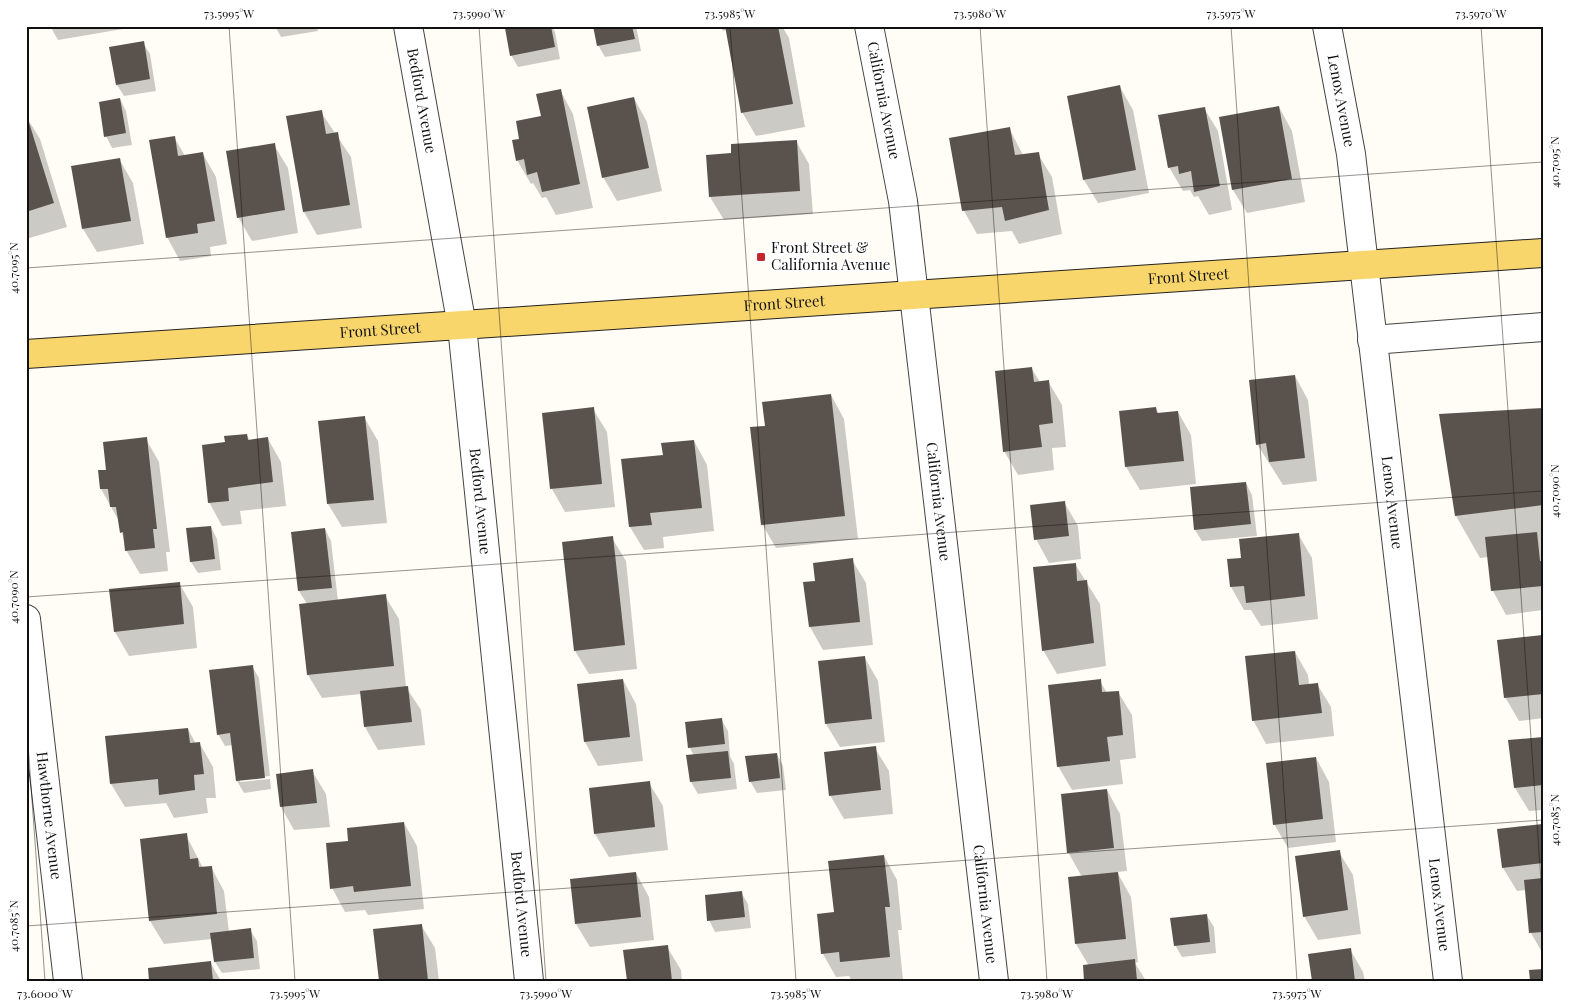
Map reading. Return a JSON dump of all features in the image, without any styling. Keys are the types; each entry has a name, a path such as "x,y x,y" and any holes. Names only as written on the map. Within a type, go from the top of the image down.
{"main road":[{"name":"Front Street","path":"26,354 1543,253"}],"street":[{"name":"Bedford Avenue","path":"408,26 462,326 529,981"},
{"name":"California Avenue","path":"869,26 903,201 912,294 994,981"},
{"name":"Lenox Avenue","path":"1327,26 1351,154 1448,981"},
{"path":"1372,340 1543,327"},
{"name":"Hawthorne Avenue","path":"26,619 68,981"}],"building":[{"path":"513,26 551,26 555,47 510,56 505,28"},
{"path":"593,26 632,26 635,39 597,46"},
{"path":"725,26 778,26 793,104 741,113"},
{"path":"144,41 150,79 116,85 109,47"},
{"path":"1120,85 1136,170 1083,180 1067,96"},
{"path":"561,89 580,184 542,192 537,172 527,175 524,159 516,161 512,140 519,139 516,121 541,116 536,94"},
{"path":"634,97 649,168 602,178 587,107"},
{"path":"120,98 126,133 104,137 99,102"},
{"path":"1279,106 1292,179 1232,190 1219,117"},
{"path":"1205,107 1220,186 1194,192 1191,171 1179,174 1178,166 1168,168 1158,115"},
{"path":"322,110 326,134 338,132 350,205 303,212 286,116"},
{"path":"26,113 54,203 26,212"},
{"path":"1010,127 1015,155 1039,152 1049,210 1005,221 1002,207 962,211 949,138"},
{"path":"175,136 178,156 203,152 215,221 197,224 198,233 166,238 149,140"},
{"path":"797,140 800,191 709,197 706,155 731,153 731,144"},
{"path":"275,143 285,210 237,218 226,151"},
{"path":"120,158 131,221 82,229 71,166"},
{"path":"1032,367 1034,382 1049,380 1053,423 1039,425 1042,447 1003,452 995,371"},
{"path":"1295,375 1305,458 1269,462 1266,443 1256,445 1249,380"},
{"path":"831,394 845,516 761,525 750,427 765,426 762,402"},
{"path":"594,407 602,484 550,489 542,413"},
{"path":"1156,407 1157,413 1178,411 1184,461 1125,467 1119,411"},
{"path":"1543,408 1543,505 1455,516 1439,414"},
{"path":"365,416 374,500 327,504 318,421"},
{"path":"247,434 248,440 268,437 273,482 228,488 229,501 208,503 202,445 225,442 224,436"},
{"path":"147,437 157,529 153,529 155,548 125,551 123,532 120,533 116,507 110,507 108,489 100,489 98,470 106,470 103,442"},
{"path":"694,440 702,508 650,513 652,525 629,527 621,459 663,455 661,443"},
{"path":"1246,482 1251,524 1194,530 1190,487"},
{"path":"1065,501 1069,536 1034,540 1030,505"},
{"path":"211,526 215,559 190,562 186,528"},
{"path":"325,528 332,588 298,591 291,532"},
{"path":"1537,532 1540,561 1543,561 1543,586 1491,591 1485,537"},
{"path":"1299,533 1305,596 1246,603 1244,586 1230,587 1227,559 1241,558 1239,539"},
{"path":"613,536 625,645 574,651 562,542"},
{"path":"853,558 860,622 809,627 803,582 815,581 813,563"},
{"path":"1076,563 1077,581 1087,580 1094,643 1042,651 1033,567"},
{"path":"180,582 184,624 114,632 109,589"},
{"path":"386,594 394,666 307,675 299,604"},
{"path":"1543,635 1543,694 1504,698 1497,640"},
{"path":"1295,651 1299,685 1318,683 1322,713 1252,721 1245,656"},
{"path":"865,656 872,719 825,724 818,661"},
{"path":"253,665 265,778 236,781 230,733 217,735 209,670"},
{"path":"623,679 630,737 584,742 577,684"},
{"path":"1101,679 1102,692 1119,691 1123,735 1107,737 1110,761 1057,767 1048,685"},
{"path":"408,686 412,722 364,727 360,691"},
{"path":"722,718 725,744 688,748 685,722"},
{"path":"188,728 190,743 200,742 204,774 194,775 195,790 159,795 158,779 110,784 105,736"},
{"path":"1543,737 1543,785 1514,788 1508,740"},
{"path":"876,746 881,790 829,796 824,752"},
{"path":"728,751 731,778 690,782 686,755"},
{"path":"777,753 780,778 749,782 745,756"},
{"path":"1316,757 1323,819 1273,825 1266,763"},
{"path":"313,769 317,803 280,807 276,774"},
{"path":"650,781 655,827 594,834 589,788"},
{"path":"1107,789 1114,848 1067,853 1061,794"},
{"path":"404,822 411,886 354,892 353,886 330,889 326,843 348,841 347,828"},
{"path":"1543,824 1543,863 1502,868 1497,829"},
{"path":"187,833 190,859 198,858 199,867 212,866 217,914 149,921 140,839"},
{"path":"1340,850 1348,910 1303,917 1295,856"},
{"path":"884,855 890,907 885,907 890,957 840,962 839,952 821,954 817,914 834,912 828,861"},
{"path":"636,872 641,917 575,924 570,879"},
{"path":"1118,872 1126,939 1075,944 1068,877"},
{"path":"1543,878 1543,932 1529,933 1524,880"},
{"path":"742,891 745,917 707,921 705,895"},
{"path":"1207,914 1210,942 1174,946 1170,918"},
{"path":"422,924 428,981 379,981 373,929"},
{"path":"251,928 254,958 214,962 210,933"},
{"path":"668,945 672,981 627,981 623,950"},
{"path":"1351,948 1355,981 1312,981 1308,954"},
{"path":"1135,959 1137,981 1084,981 1083,965"},
{"path":"211,961 213,981 149,981 148,968"},
{"path":"1543,969 1543,981 1530,981 1529,970"}],"place":[{"name":"Front Street & California Avenue","path":"761,257"}]}
